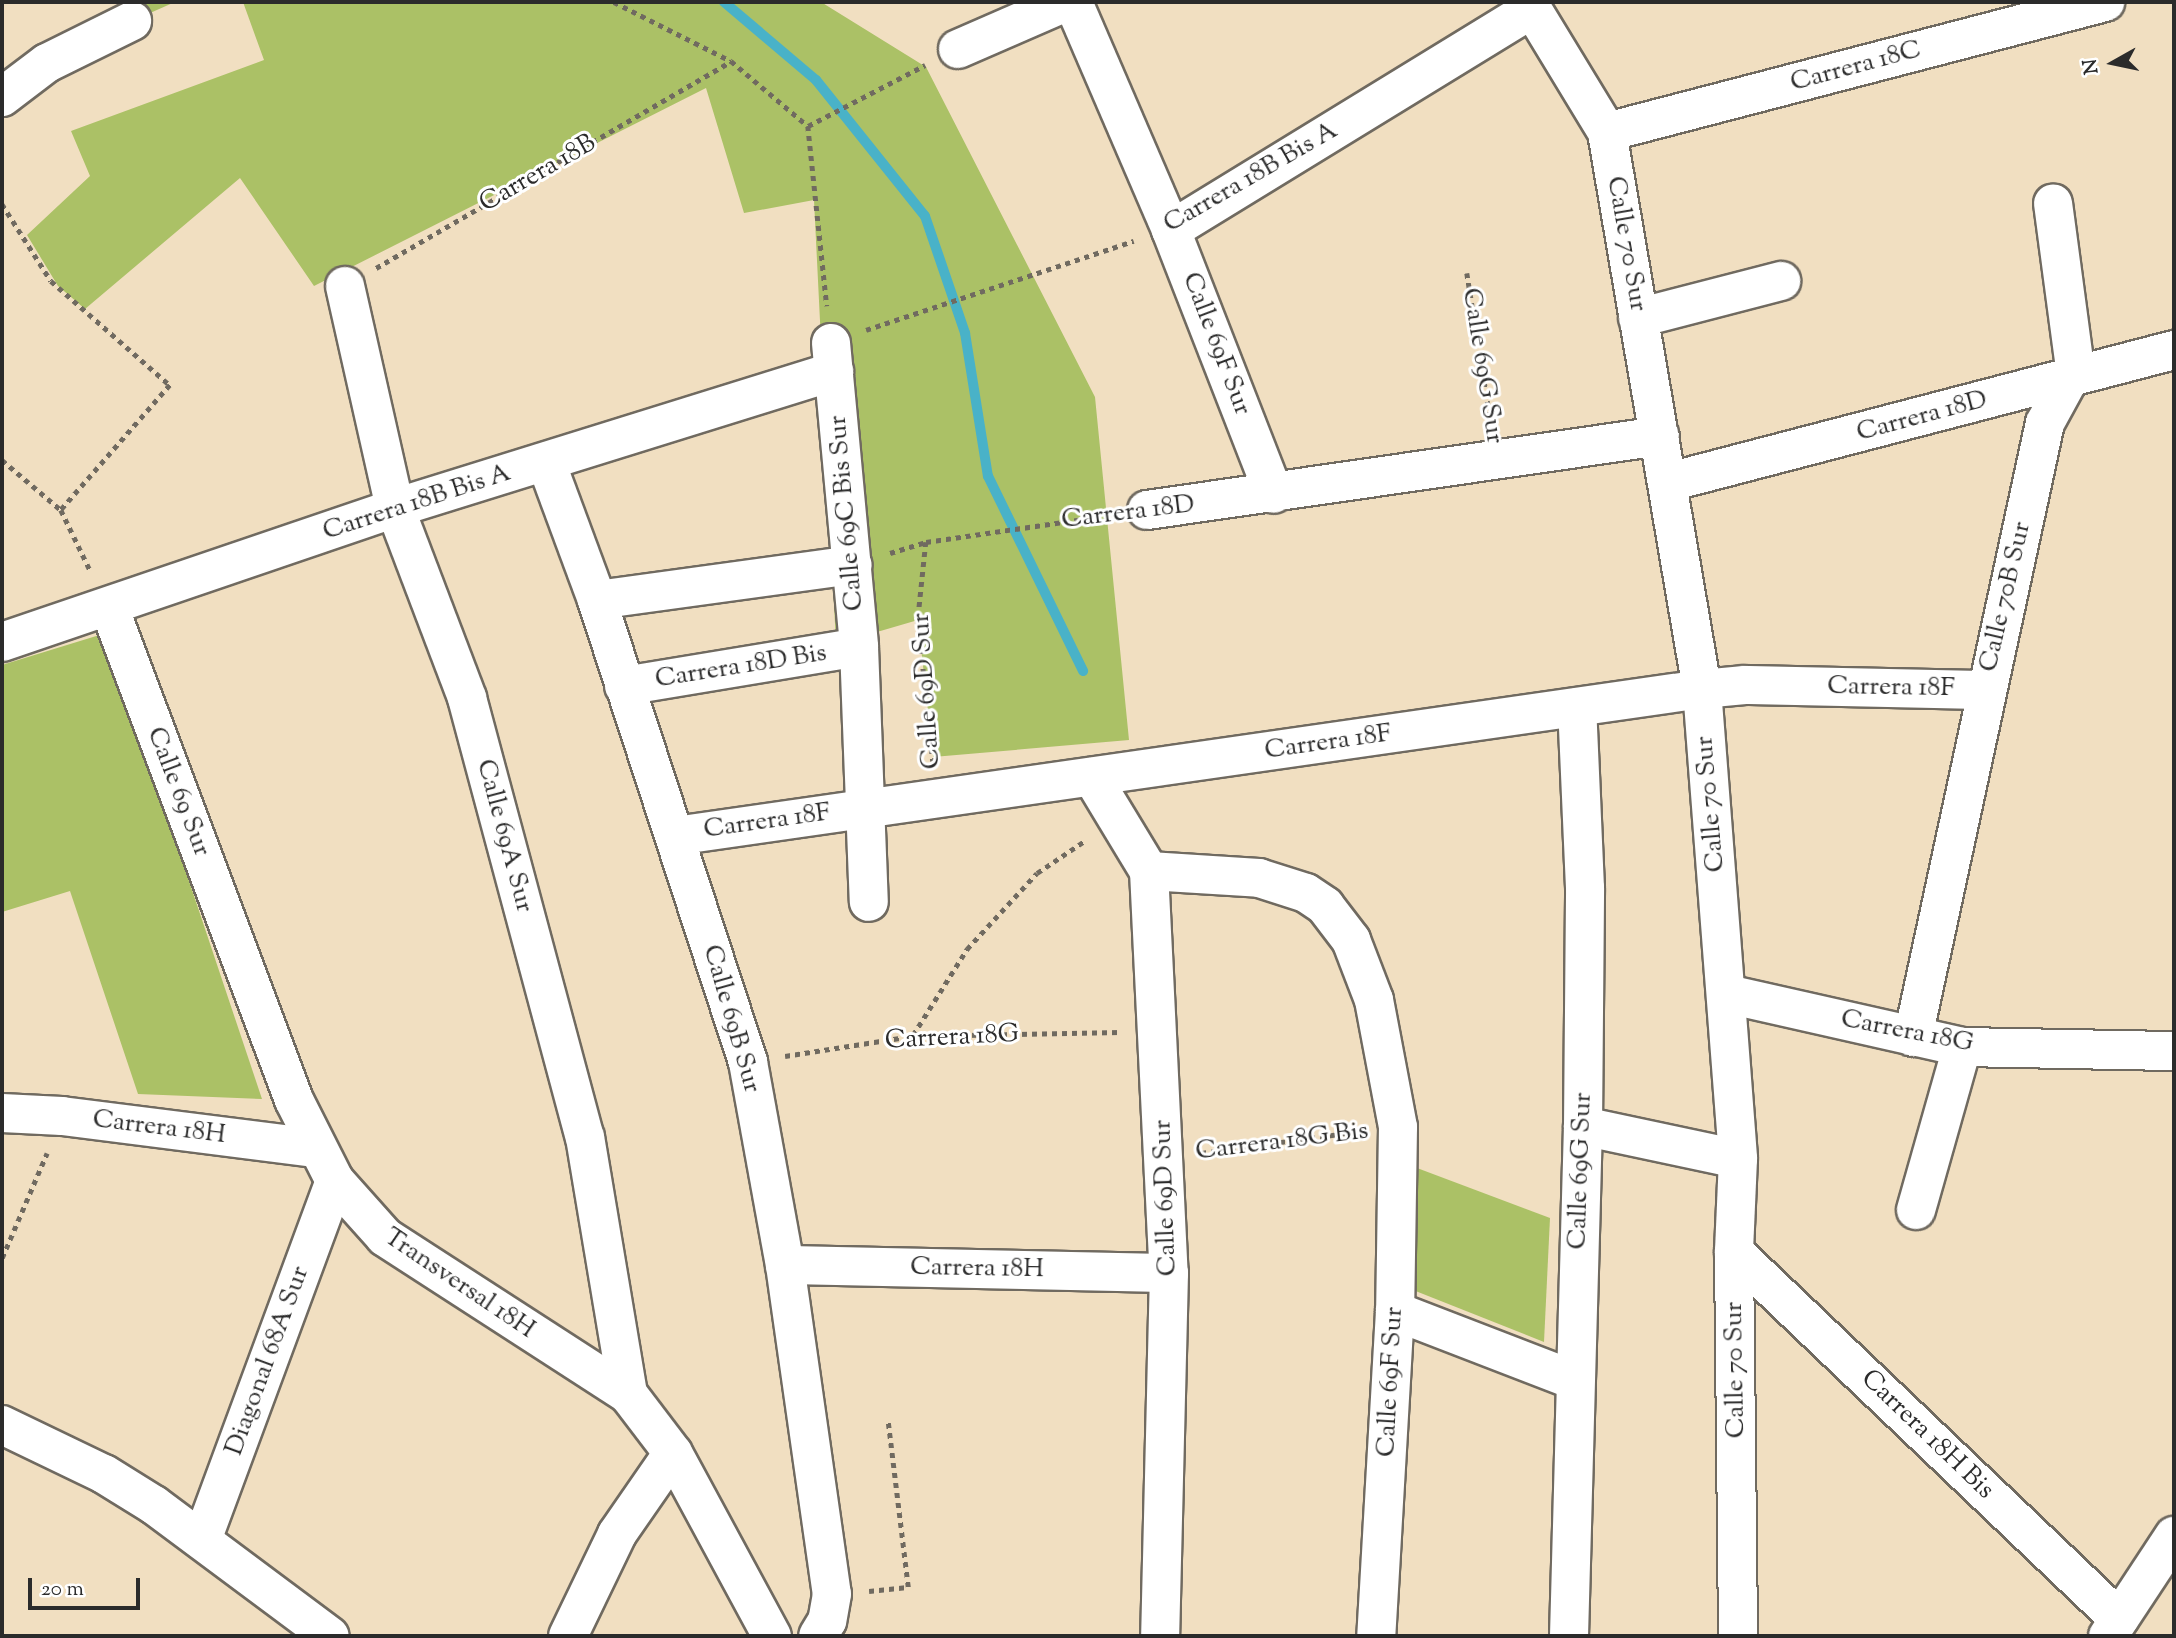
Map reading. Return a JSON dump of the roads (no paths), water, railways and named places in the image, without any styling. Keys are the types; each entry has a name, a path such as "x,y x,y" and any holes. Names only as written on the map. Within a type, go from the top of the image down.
{"street":[{"path":"958,49 1066,2"},
{"name":"Calle 69F Sur","path":"1073,2 1171,230 1274,494"},
{"name":"Carrera 18C","path":"1607,132 1994,16 2105,2"},
{"name":"Carrera 18B Bis A","path":"1171,230 1530,6"},
{"name":"Calle 70 Sur","path":"1530,6 1607,132 1670,482 1702,689 1738,1159 1734,1252 1738,1636"},
{"path":"2,97 47,63 132,21"},
{"name":"Calle 70B Sur","path":"1913,1037 1985,691 2045,423 2070,379 2075,359 2053,203"},
{"path":"1639,318 1781,281"},
{"name":"Calle 69A Sur","path":"345,286 395,508 467,698 585,1137 628,1394"},
{"name":"Carrera 18D","path":"1670,482 2174,350"},
{"name":"Carrera 18B Bis A","path":"2,642 395,508 546,461 832,357"},
{"name":"Calle 69C Bis Sur","path":"832,357 859,647 869,902"},
{"name":"Carrera 18D","path":"1147,510 1274,494 1660,436"},
{"name":"Calle 69B Sur","path":"546,461 597,600 748,1062 785,1265 832,1594 827,1621 818,1636"},
{"path":"597,600 853,565"},
{"name":"Calle 69 Sur","path":"108,607 316,1148"},
{"name":"Carrera 18D Bis","path":"624,686 859,647"},
{"name":"Carrera 18F","path":"675,836 1702,689 1745,685 1985,691"},
{"name":"Calle 69G Sur","path":"1569,1636 1583,1126 1585,888 1577,707"},
{"path":"1092,776 1115,820 1149,871"},
{"name":"Calle 69F Sur","path":"1149,871 1259,878 1306,893 1325,906 1359,956 1374,1000 1398,1127 1395,1311 1376,1636"},
{"name":"Calle 69D Sur","path":"1149,871 1166,1157 1169,1273 1160,1636"},
{"name":"Carrera 18G","path":"1727,994 1962,1047 2174,1051"},
{"path":"1916,1210 1962,1047"},
{"name":"Carrera 18H","path":"2,1113 62,1116 316,1148"},
{"path":"1583,1126 1738,1159"},
{"name":"Transversal 18H","path":"316,1148 335,1181 385,1237 628,1394"},
{"name":"Diagonal 68A Sur","path":"202,1540 335,1181"},
{"name":"Carrera 18H Bis","path":"1734,1252 2114,1628"},
{"name":"Carrera 18H","path":"785,1265 1169,1273"},
{"path":"1395,1311 1574,1380"},
{"path":"628,1394 673,1453 772,1636"},
{"path":"2,1425 104,1474 202,1540 330,1636"},
{"path":"568,1636 617,1534 673,1453"},
{"path":"2114,1628 2174,1536"}],"waterway":[{"path":"724,2 816,80 925,216 965,333 988,476 1083,671"}]}
